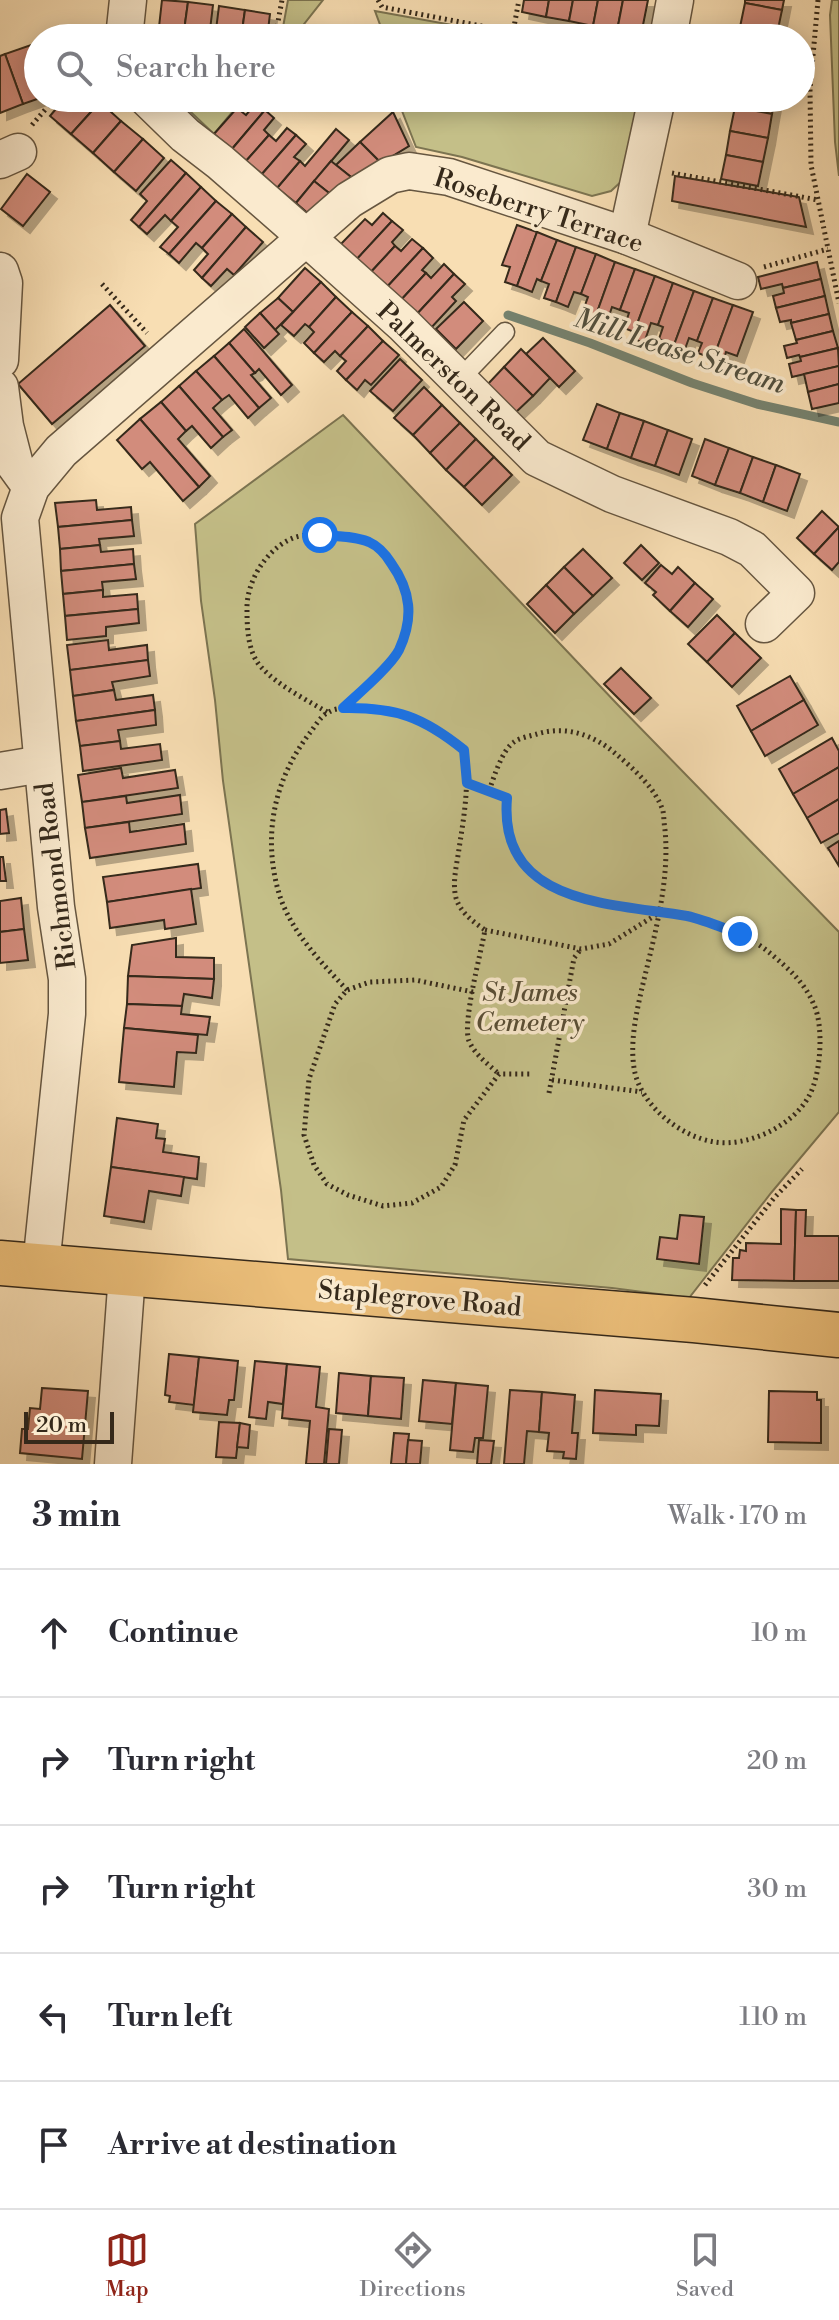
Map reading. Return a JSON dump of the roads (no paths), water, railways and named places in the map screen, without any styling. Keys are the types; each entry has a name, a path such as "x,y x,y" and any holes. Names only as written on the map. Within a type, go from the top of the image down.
{"main road":[{"name":"Staplegrove Road","path":"21,1265 694,1320 839,1335"}],"street":[{"path":"125,24 128,0"},
{"path":"671,24 675,0"},
{"name":"Palmerston Road","path":"161,112 403,324 537,458 612,494 729,537 752,549 796,593 764,624"},
{"path":"627,236 654,112"},
{"name":"Roseberry Terrace","path":"307,238 349,200 390,175 409,171 449,177 627,236 738,281"},
{"name":"Richmond Road","path":"21,1265 67,1014 67,991 56,907 20,518 31,487 61,451 307,238"},
{"path":"0,271 4,283 0,360"},
{"path":"0,387 5,426 15,465 31,487"},
{"path":"0,771 42,764"},
{"path":"113,1464 127,1274"}],"lane":[{"path":"459,380 505,332"}],"waterway":[{"name":"Mill Lease Stream","path":"508,315 692,383 757,404 839,422"}],"park label":[{"name":"St James Cemetery","path":"530,1007"}]}
